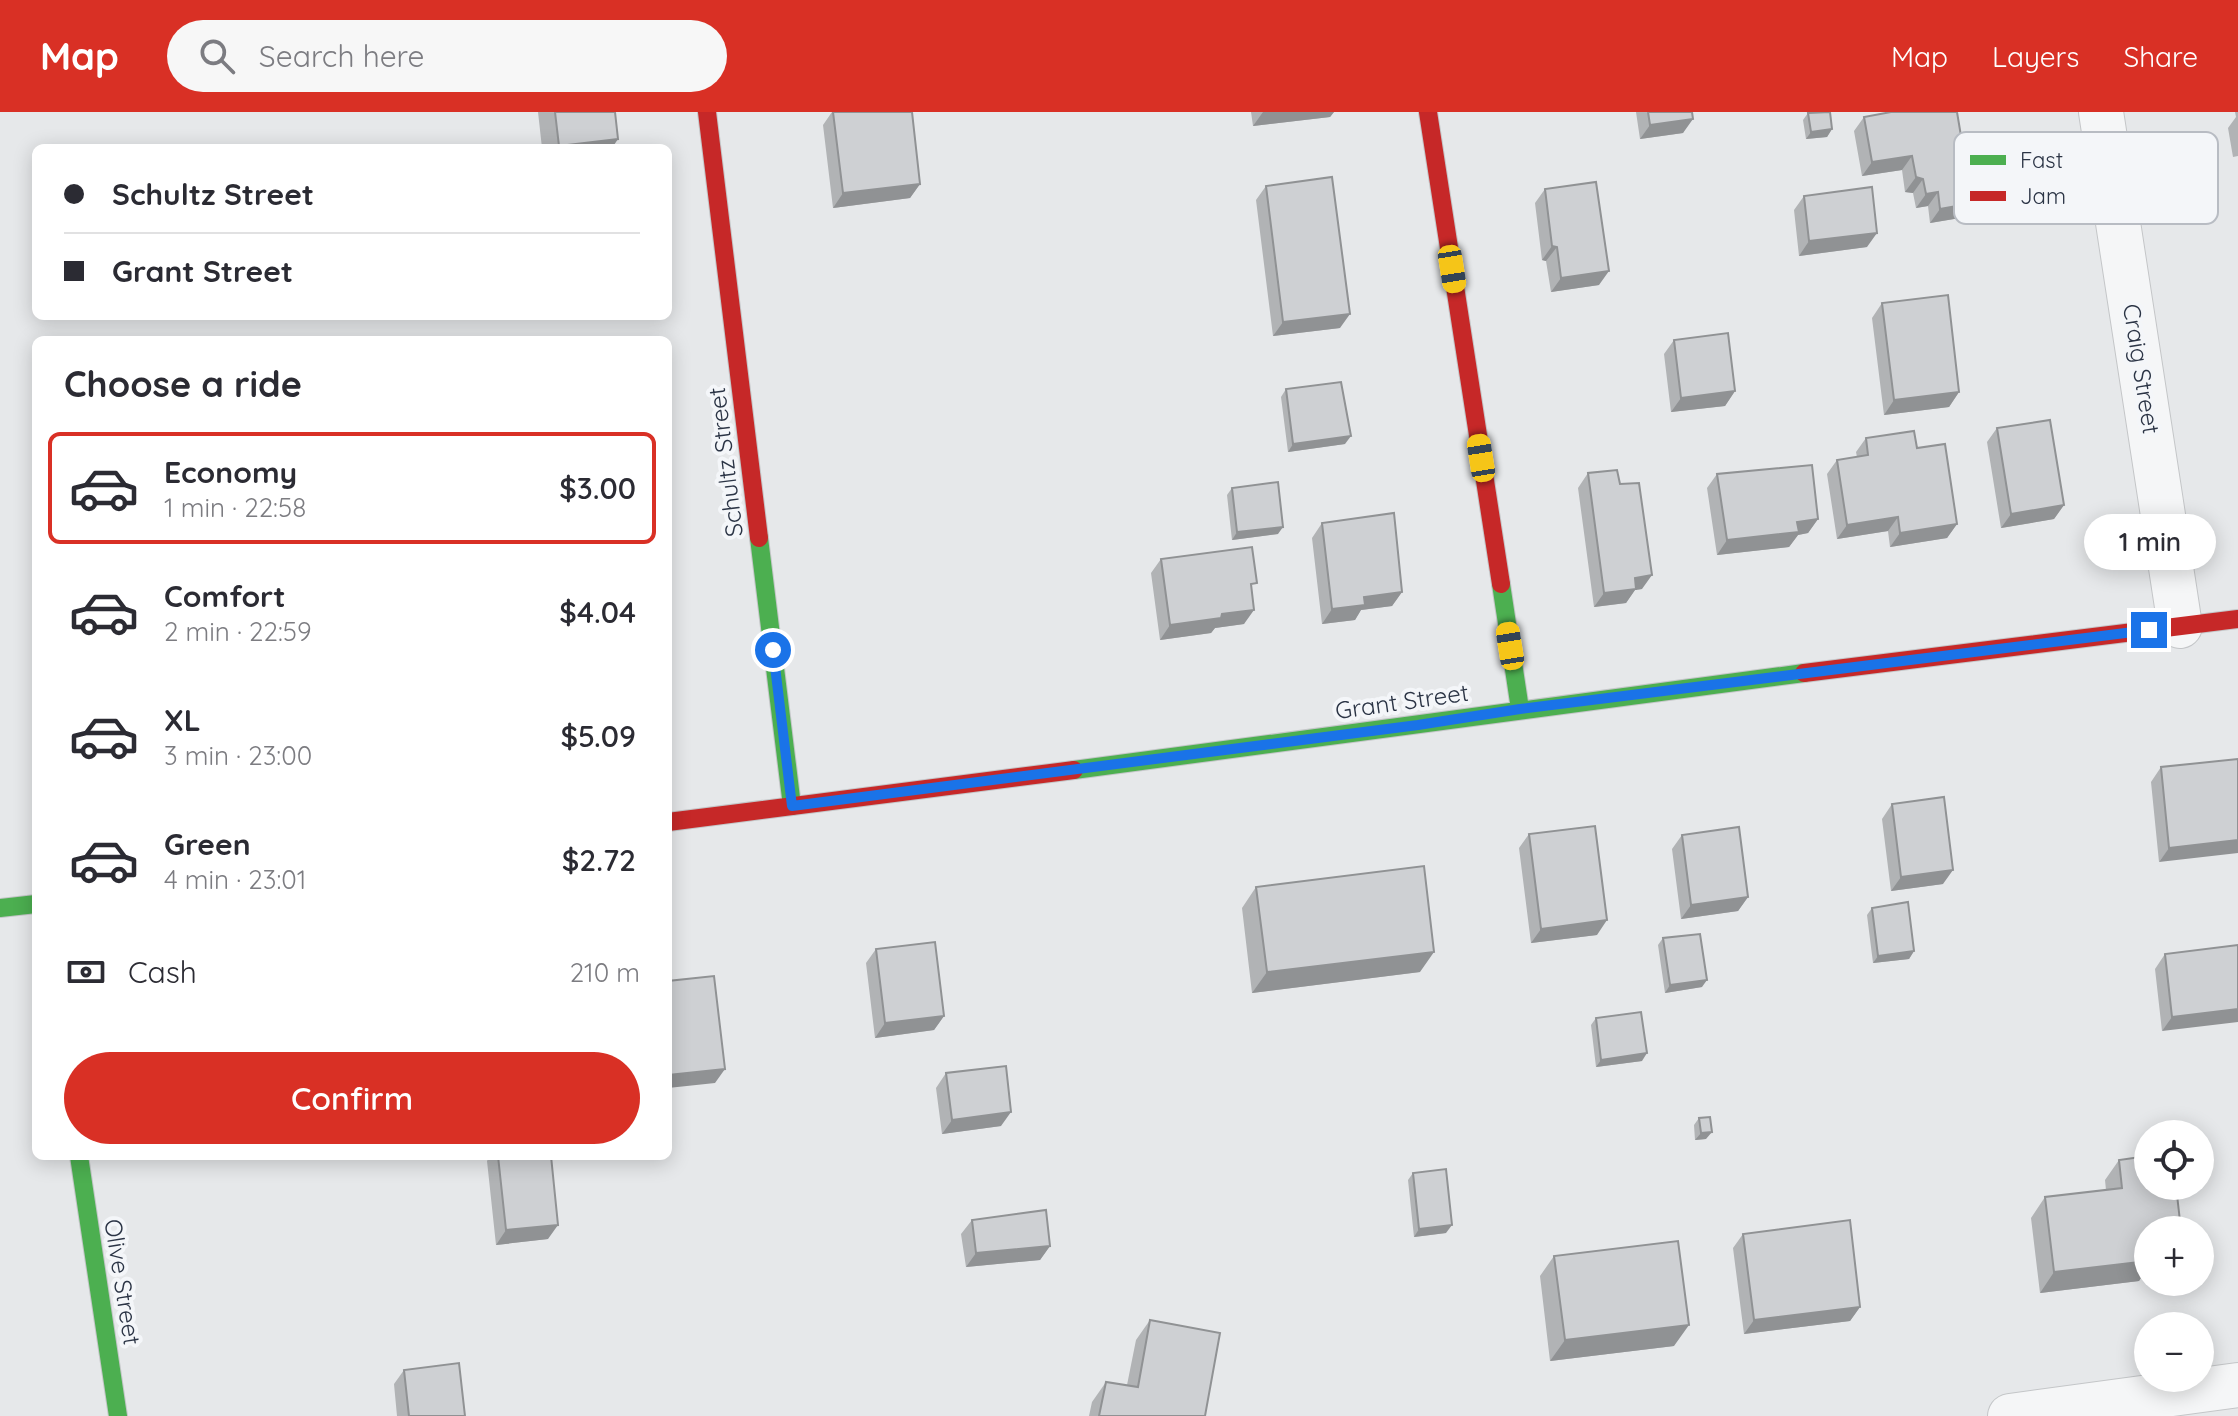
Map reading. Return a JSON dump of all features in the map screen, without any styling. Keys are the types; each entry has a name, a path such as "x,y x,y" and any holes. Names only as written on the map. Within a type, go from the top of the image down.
{"street":[{"name":"Schultz Street","path":"707,112 792,806"},
{"path":"1428,112 1520,709"},
{"name":"Craig Street","path":"2101,112 2104,132"},
{"name":"Craig Street","path":"2118,224 2180,626"},
{"name":"Grant Street","path":"672,821 1418,725 1520,709 2238,619"},
{"path":"0,908 32,904"},
{"name":"Olive Street","path":"80,1160 118,1416"},
{"path":"2010,1416 2238,1385"}],"building":[{"path":"555,112 615,112 618,139 559,144"},
{"path":"833,112 912,112 920,184 843,193"},
{"path":"1648,112 1692,112 1693,119 1650,125"},
{"path":"1830,112 1832,129 1811,132 1808,113"},
{"path":"1891,112 1957,112 1960,132 1954,132 1954,206 1940,209 1938,192 1926,194 1923,179 1916,177 1912,156 1872,162 1864,117"},
{"path":"1332,177 1350,314 1283,322 1266,186"},
{"path":"1596,182 1609,271 1561,278 1557,247 1552,246 1545,189"},
{"path":"1872,187 1877,233 1809,241 1804,196"},
{"path":"1948,295 1959,392 1894,400 1882,303"},
{"path":"1728,333 1735,391 1681,398 1674,340"},
{"path":"1341,382 1351,436 1293,444 1286,389"},
{"path":"2050,420 2064,505 2011,514 1997,428"},
{"path":"1914,431 1917,448 1945,444 1957,524 1900,533 1898,517 1847,525 1837,460 1868,455 1866,438"},
{"path":"1812,465 1818,519 1797,522 1799,532 1727,540 1717,474"},
{"path":"1617,470 1620,484 1639,483 1652,575 1635,578 1636,589 1604,593 1588,473"},
{"path":"1278,482 1283,527 1237,532 1232,488"},
{"path":"1394,513 1402,592 1364,597 1365,605 1332,609 1322,523"},
{"path":"1252,547 1257,583 1251,584 1254,610 1170,625 1161,559"},
{"path":"2238,759 2238,840 2169,848 2161,767"},
{"path":"1944,797 1953,870 1901,877 1892,804"},
{"path":"1595,826 1607,920 1541,929 1529,834"},
{"path":"1739,827 1748,897 1691,905 1682,835"},
{"path":"1424,866 1434,952 1267,972 1256,887"},
{"path":"1908,902 1914,951 1878,956 1872,908"},
{"path":"1700,934 1707,980 1670,985 1663,938"},
{"path":"935,942 944,1016 885,1023 876,949"},
{"path":"2238,945 2238,1009 2172,1017 2165,954"},
{"path":"714,976 725,1069 672,1075 672,981"},
{"path":"1641,1012 1647,1053 1601,1060 1596,1018"},
{"path":"1006,1066 1011,1112 952,1120 946,1073"},
{"path":"1710,1117 1712,1132 1701,1133 1699,1118"},
{"path":"2134,1158 2134,1200 2178,1200 2179,1216 2134,1216 2134,1263 2054,1272 2045,1197 2122,1188 2119,1160"},
{"path":"498,1160 551,1160 558,1225 506,1230"},
{"path":"1446,1169 1452,1225 1419,1229 1413,1173"},
{"path":"1046,1210 1050,1246 976,1253 972,1220"},
{"path":"1850,1220 1860,1307 1754,1320 1743,1234"},
{"path":"1678,1241 1689,1325 1565,1340 1554,1256"},
{"path":"1150,1320 1220,1333 1205,1416 1099,1416 1106,1382 1138,1387"},
{"path":"459,1363 465,1416 409,1416 404,1370"}],"traffic: fast":[{"path":"759,538 792,806"},
{"path":"1501,584 1520,709"},
{"path":"1074,770 1804,673"},
{"path":"0,908 32,904"},
{"path":"80,1160 118,1416"}],"traffic: jam":[{"path":"707,112 759,538"},
{"path":"1428,112 1501,584"},
{"path":"1804,673 2238,619"},
{"path":"672,821 1074,770"}],"route":[{"path":"773,650 792,806 1520,709 2149,630"}]}
